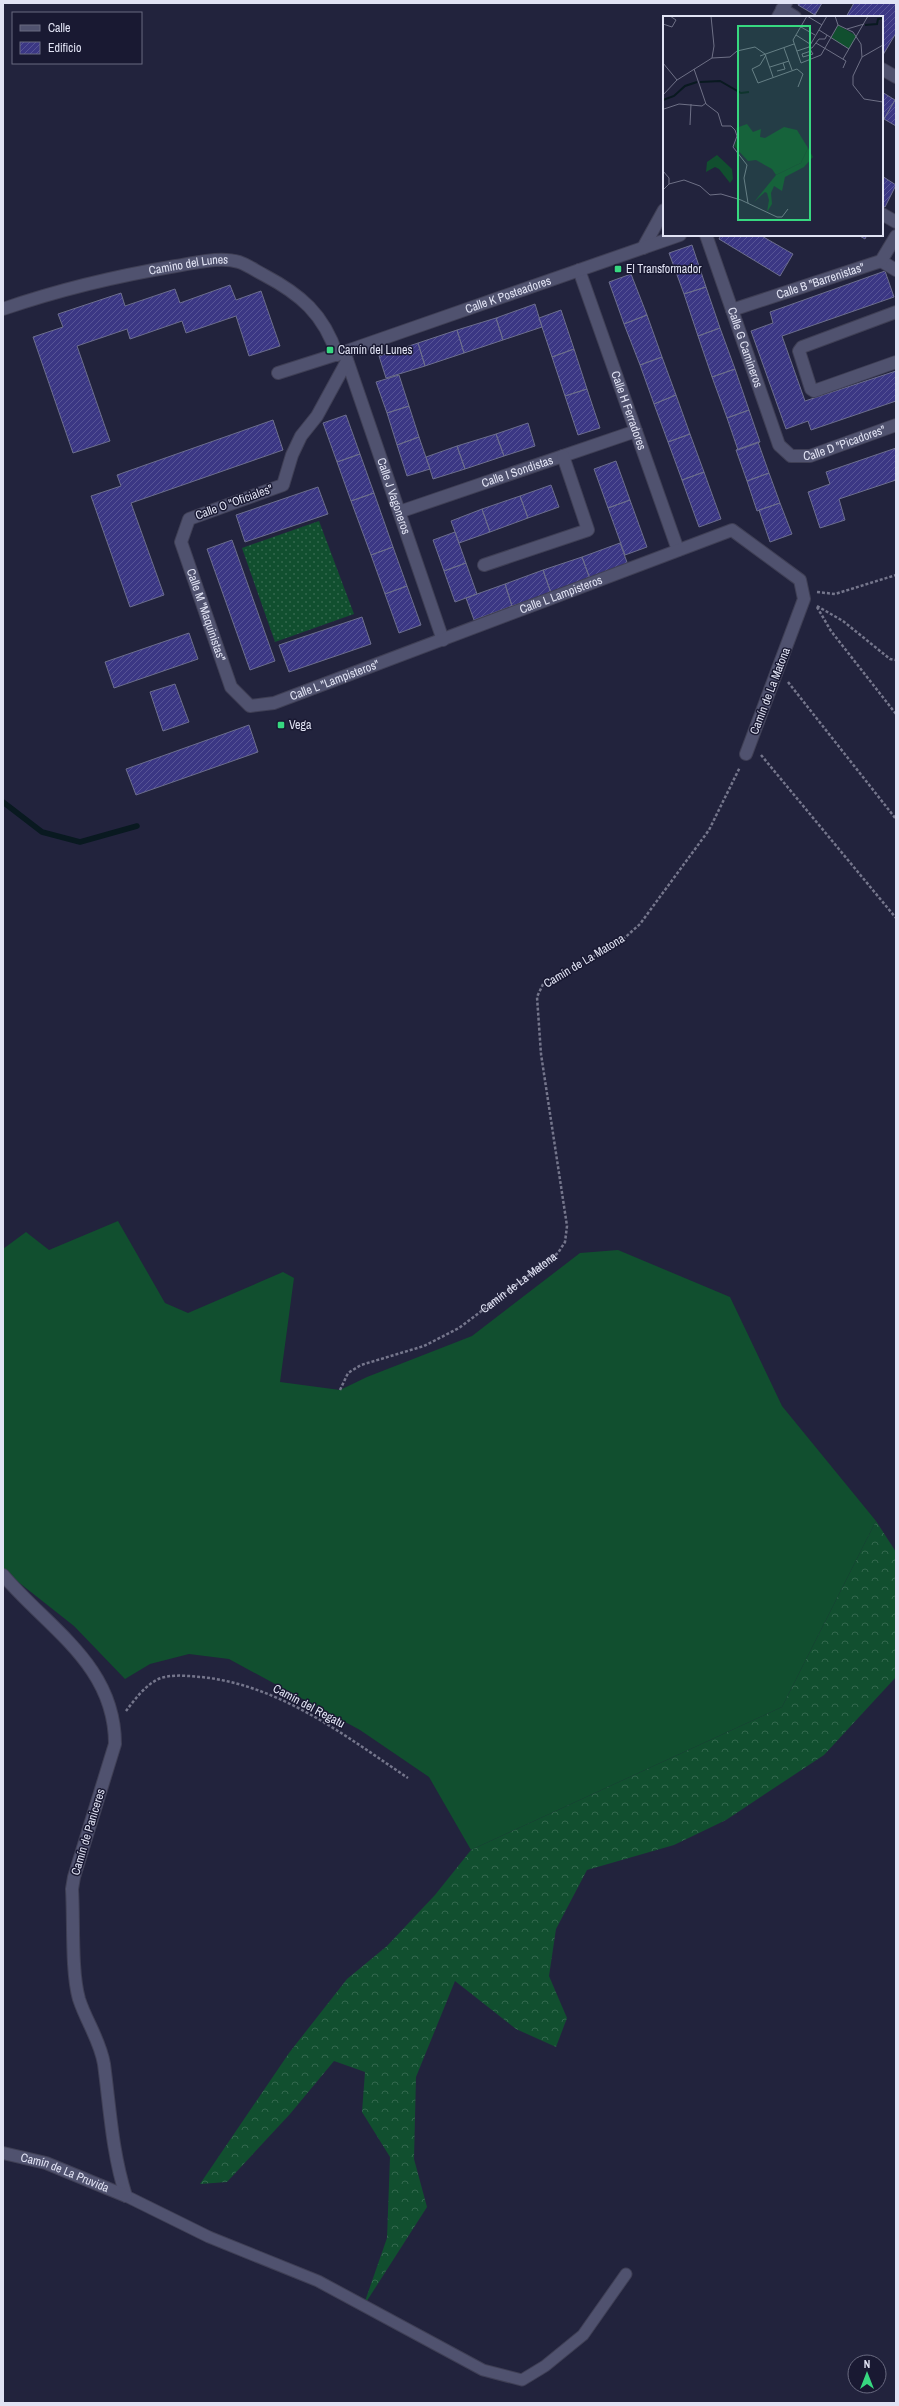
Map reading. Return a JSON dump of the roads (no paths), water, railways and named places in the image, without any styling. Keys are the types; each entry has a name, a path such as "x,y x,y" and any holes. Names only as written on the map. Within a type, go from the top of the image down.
{"street":[{"path":"782,10 793,16"},
{"path":"883,70 896,77"},
{"path":"643,248 663,212"},
{"path":"883,215 896,222"},
{"name":"Calle K Posteadores","path":"278,373 343,356 677,236"},
{"name":"Calle G Camineros","path":"706,236 779,445 791,456"},
{"path":"896,236 881,261 896,270"},
{"name":"Camino del Lunes","path":"3,309 62,289 132,274 215,260 239,262 287,288 314,310 343,356"},
{"name":"Calle B \"Barrenistas\"","path":"732,310 881,261"},
{"name":"Calle H Ferradores","path":"579,270 678,550"},
{"path":"896,312 802,347 799,351 811,389 814,391 896,362"},
{"name":"Calle J Vagoneros","path":"343,356 443,640"},
{"name":"Calle O \"Oficiales\"","path":"181,542 189,519 283,485 292,455 301,436 317,416 343,356"},
{"name":"Calle D \"Picadores\"","path":"791,456 810,456 896,425"},
{"name":"Calle I Sondistas","path":"399,512 636,431"},
{"path":"484,565 588,530 563,456"},
{"name":"Camín de La Matona","path":"678,550 732,530 800,580 804,599 748,748"},
{"name":"Calle M \"Maquinistas\"","path":"181,542 231,687"},
{"name":"Calle L Lampisteros","path":"443,640 678,550"},
{"name":"Calle L \"Lampisteros\"","path":"231,687 250,706 274,703 443,640"},
{"name":"Camín de Paniceres","path":"3,1575 95,1672 111,1706 115,1725 115,1744 74,1877 72,1889 76,1982 79,1999 99,2044 104,2062 110,2129 118,2171 126,2196"},
{"name":"Camín de La Pruvida","path":"3,2153 46,2163 126,2196"}],"lane":[{"path":"126,2196 209,2237 318,2282 483,2370 522,2380 545,2366 583,2335 626,2274"}],"waterway":[{"path":"3,802 42,832 80,842 137,826"}],"place":[{"name":"El Transformador","path":"618,269"},
{"name":"Camín del Lunes","path":"330,350"},
{"name":"Vega","path":"281,725"}]}
